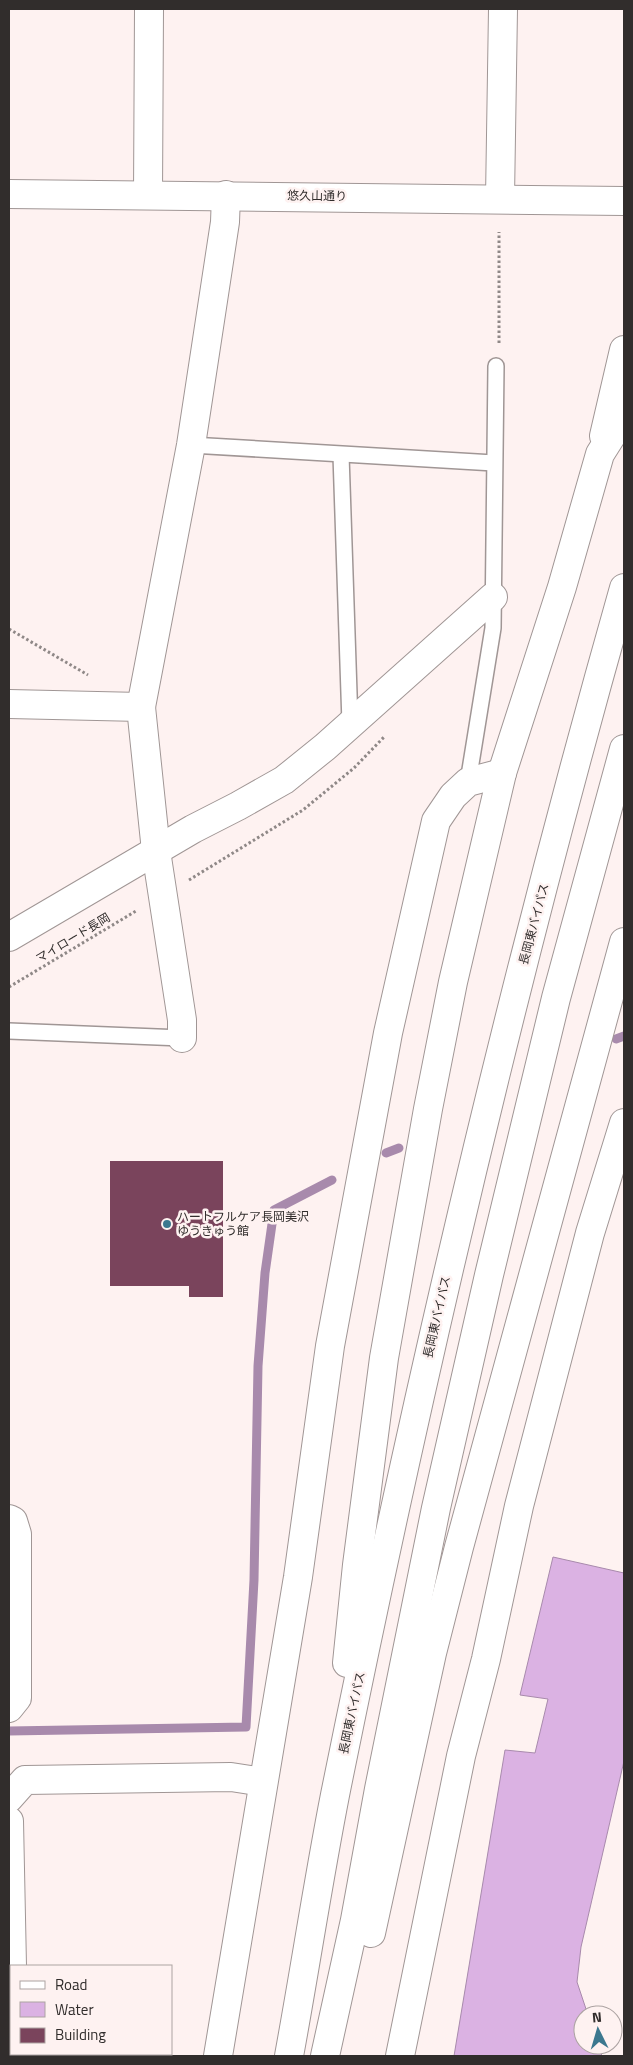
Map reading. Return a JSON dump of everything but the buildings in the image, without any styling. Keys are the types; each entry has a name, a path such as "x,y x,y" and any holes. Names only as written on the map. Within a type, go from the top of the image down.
{"main road":[{"path":"148,195 149,9"},
{"path":"500,198 503,9"},
{"name":"悠久山通り","path":"9,194 500,198 624,201"},
{"path":"182,1038 182,1020 156,851 141,707 191,446 224,222 226,196"},
{"path":"334,1799 357,1565 384,1358 428,1108 453,982 502,773 562,588 600,454 624,350"},
{"path":"600,454 624,416"},
{"name":"長岡東バイパス","path":"289,2056 334,1799 424,1371 470,1175 592,702 624,588"},
{"path":"9,937 156,851 284,780 325,747 493,597"},
{"path":"9,704 141,707"},
{"path":"325,2056 355,1920 379,1789 436,1508 480,1314 556,998 624,749"},
{"path":"218,2056 298,1577 330,1346 388,1034 436,821 452,796 468,782 502,773"},
{"path":"344,2056 434,1643 501,1389 624,942"},
{"path":"400,2056 461,1756 486,1659 519,1506 590,1233 624,1123"},
{"path":"9,1519 12,1521 16,1534 17,1679 17,1698 9,1708"},
{"path":"9,1798 25,1780 231,1776 263,1782"},
{"path":"9,1821 12,1965"}],"lane":[{"path":"468,782 493,628 496,366"},
{"path":"191,446 494,463"},
{"path":"341,455 350,723"},
{"path":"9,1031 182,1038"}],"path":[{"path":"496,366 498,360 499,232"},
{"path":"9,629 90,677"},
{"name":"マイロード長岡","path":"9,987 137,910"}],"water":[{"path":"553,1557 624,1573 624,1761 581,1947 577,1982 585,2005 573,2005 573,2055 602,2056 454,2056 505,1750 535,1753 548,1699 520,1695"}],"waterway":[{"path":"616,1039 624,1036"},
{"path":"386,1153 399,1148"},
{"path":"9,1731 246,1727 254,1580 258,1366 265,1273 274,1210 332,1180"}],"place":[{"name":"ハートフルケア長岡美沢 ゆうきゅう館","path":"167,1224"}]}
